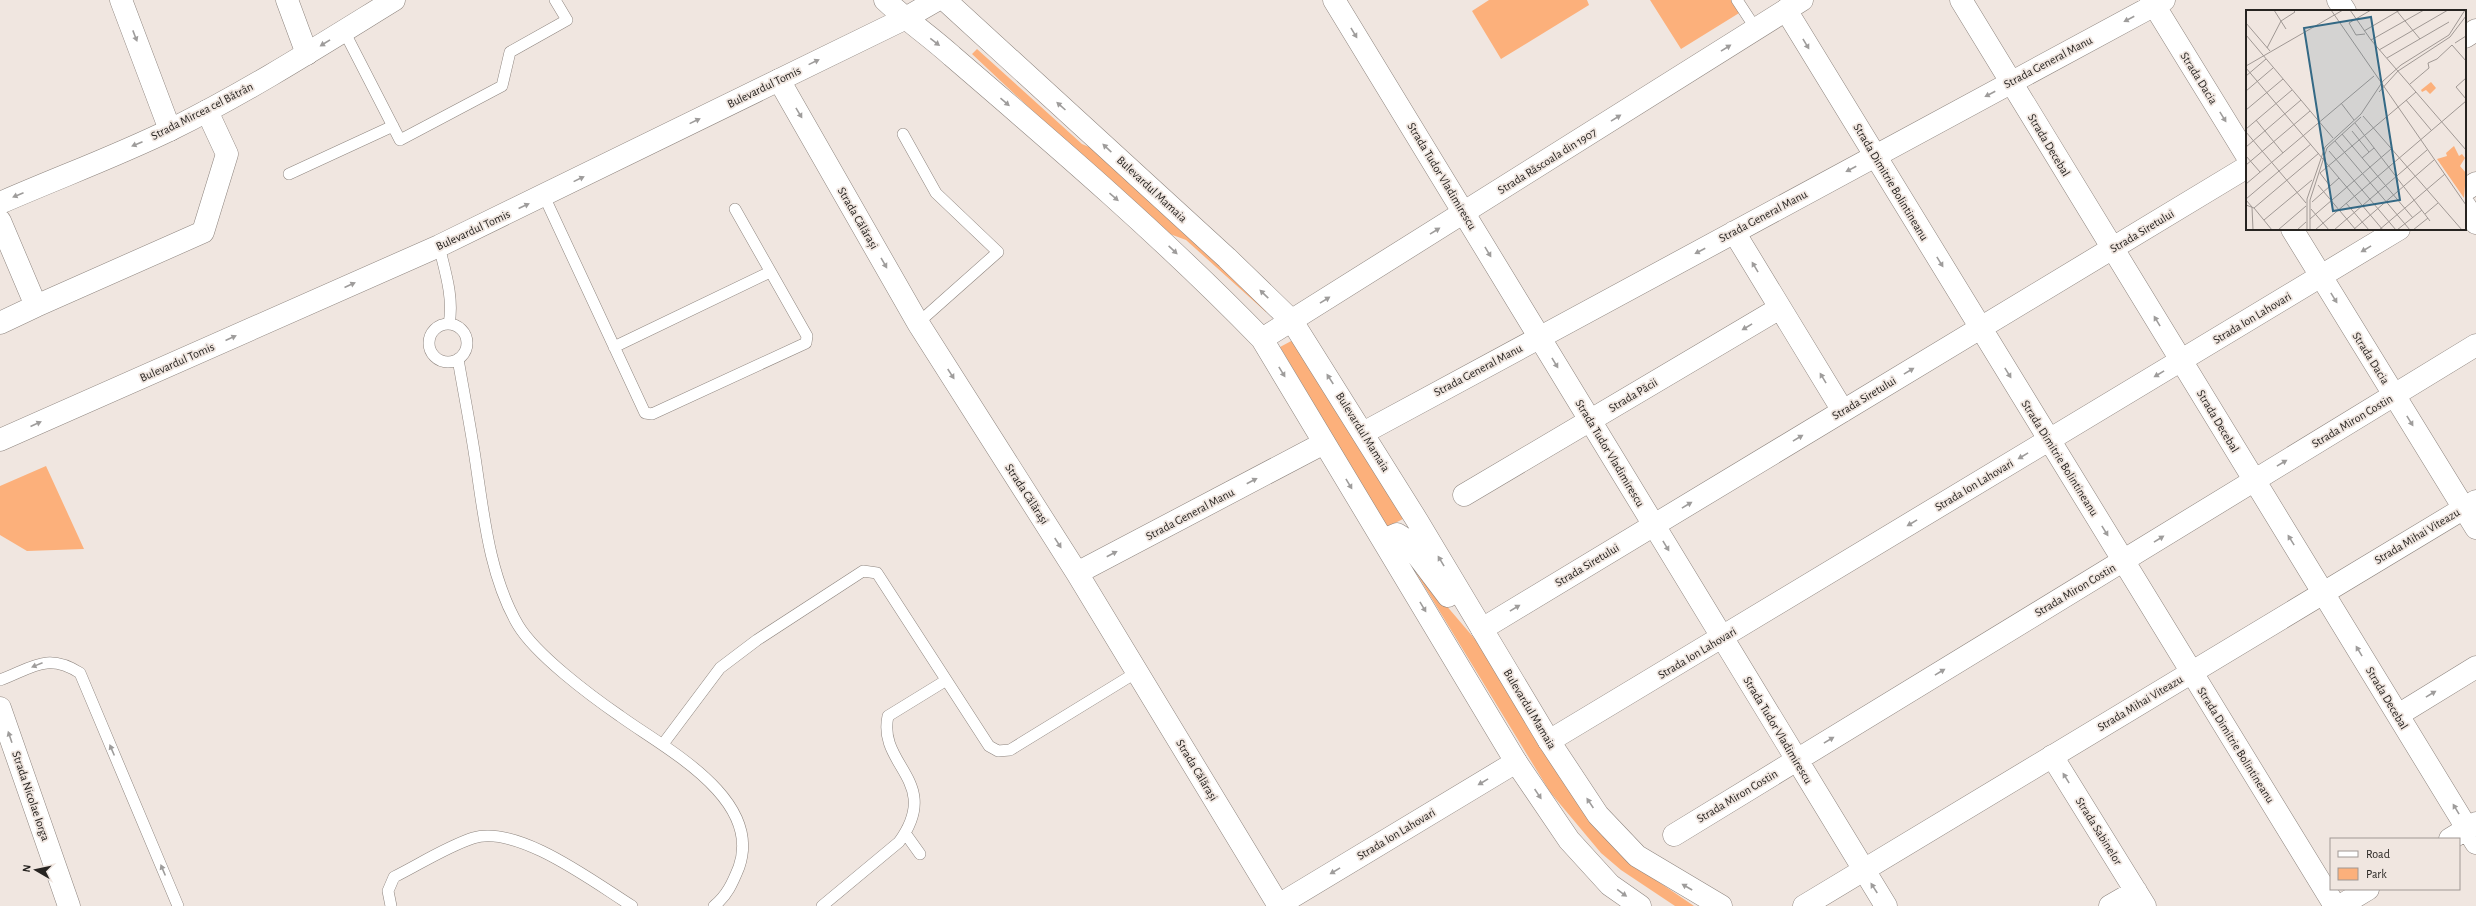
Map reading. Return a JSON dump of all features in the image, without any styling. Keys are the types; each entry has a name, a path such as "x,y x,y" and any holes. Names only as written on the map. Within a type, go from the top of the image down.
{"street":[{"path":"121,0 170,130"},
{"path":"287,0 307,54"},
{"name":"Strada Mircea cel Bătrân","path":"0,203 170,130 207,111 307,54 394,0"},
{"path":"885,0 904,19 953,56 1145,224 1205,280 1262,339 1516,762 1569,840 1610,885 1640,906"},
{"name":"Bulevardul Tomis","path":"0,440 439,246 904,19 937,0"},
{"name":"Bulevardul Mamaia","path":"945,0 1227,258 1292,321 1363,433 1486,635 1548,742 1598,815 1637,856 1721,906"},
{"name":"Strada Tudor Vladimirescu","path":"1334,0 1886,906"},
{"name":"Strada Decebal","path":"1961,0 2398,715 2467,833"},
{"path":"2338,0 2343,10"},
{"name":"Strada General Manu","path":"1363,433 2156,2"},
{"name":"Strada Dacia","path":"2156,2 2246,154"},
{"name":"Strada Răscoala din 1907","path":"1262,339 1794,5"},
{"name":"Strada Dimitrie Bolintineanu","path":"1794,5 1875,156 2335,906"},
{"path":"2466,36 2476,30"},
{"name":"Strada Călărași","path":"779,80 918,323 1077,572 1278,906"},
{"path":"0,323 203,232 227,154 207,111"},
{"name":"Strada Siretului","path":"1486,635 1654,525 2246,169"},
{"path":"2466,189 2476,183"},
{"path":"2466,208 2476,223"},
{"path":"0,221 36,306"},
{"name":"Strada Dacia","path":"2293,230 2394,395 2470,505 2476,528"},
{"name":"Strada Ion Lahovari","path":"1548,742 2397,230"},
{"path":"1734,232 1843,411"},
{"name":"Strada Păcii","path":"1464,495 1780,308"},
{"name":"Strada Miron Costin","path":"1674,835 2476,345"},
{"name":"Strada General Manu","path":"1077,572 1324,444"},
{"name":"Strada Mihai Viteazu","path":"1814,903 1863,870 2470,505"},
{"path":"1383,540 1396,534 1405,539 1462,614 1486,635"},
{"path":"2398,715 2476,667"},
{"name":"Strada Nicolae Iorga","path":"0,708 69,906"},
{"name":"Strada Sabinelor","path":"2052,756 2141,899"},
{"name":"Strada Ion Lahovari","path":"1278,906 1516,762"},
{"path":"2340,906 2366,890"},
{"path":"2110,906 2141,899"}],"lane":[{"path":"344,31 400,140 502,86 510,52 567,20 555,0"},
{"path":"1737,0 1756,29"},
{"path":"289,174 393,126"},
{"path":"903,134 936,193 998,252 918,323"},
{"path":"544,196 645,413 652,414 806,343 807,336 735,209"},
{"path":"439,246 450,295 451,313 449,324"},
{"path":"614,347 770,272"},
{"path":"449,324 460,328 466,338 466,350 458,359 447,362 441,360 432,352 430,346 434,330 449,324"},
{"path":"458,359 488,543 508,607 519,627 546,657 620,717 663,744 708,780 730,805 740,828 742,858 733,883 714,906"},
{"path":"663,744 720,668 757,640 863,571 877,573 945,681 989,746 998,751 1010,750 1137,672"},
{"path":"0,680 47,661 58,662 80,673 178,906"},
{"path":"822,906 899,842 905,833 914,816 915,800 909,780 890,744 886,727 888,716 945,681"},
{"path":"905,833 920,854"},
{"path":"390,906 388,891 394,877 468,840 492,837 517,841 544,851 632,906"}],"green space":[{"path":"1489,0 1587,0 1589,5 1501,59 1472,11"},
{"path":"1650,0 1737,0 1744,10 1681,49"},
{"path":"977,49 1082,144 1110,156 1268,309 1266,312 1186,240 1170,234 1086,161 972,54"},
{"path":"1295,339 1403,519 1387,527 1280,347"},
{"path":"46,466 84,549 27,551 0,535 0,486"},
{"path":"1396,540 1439,597 1480,645 1566,784 1609,842 1628,861 1694,906 1675,906 1621,870 1601,853 1550,792"}]}
